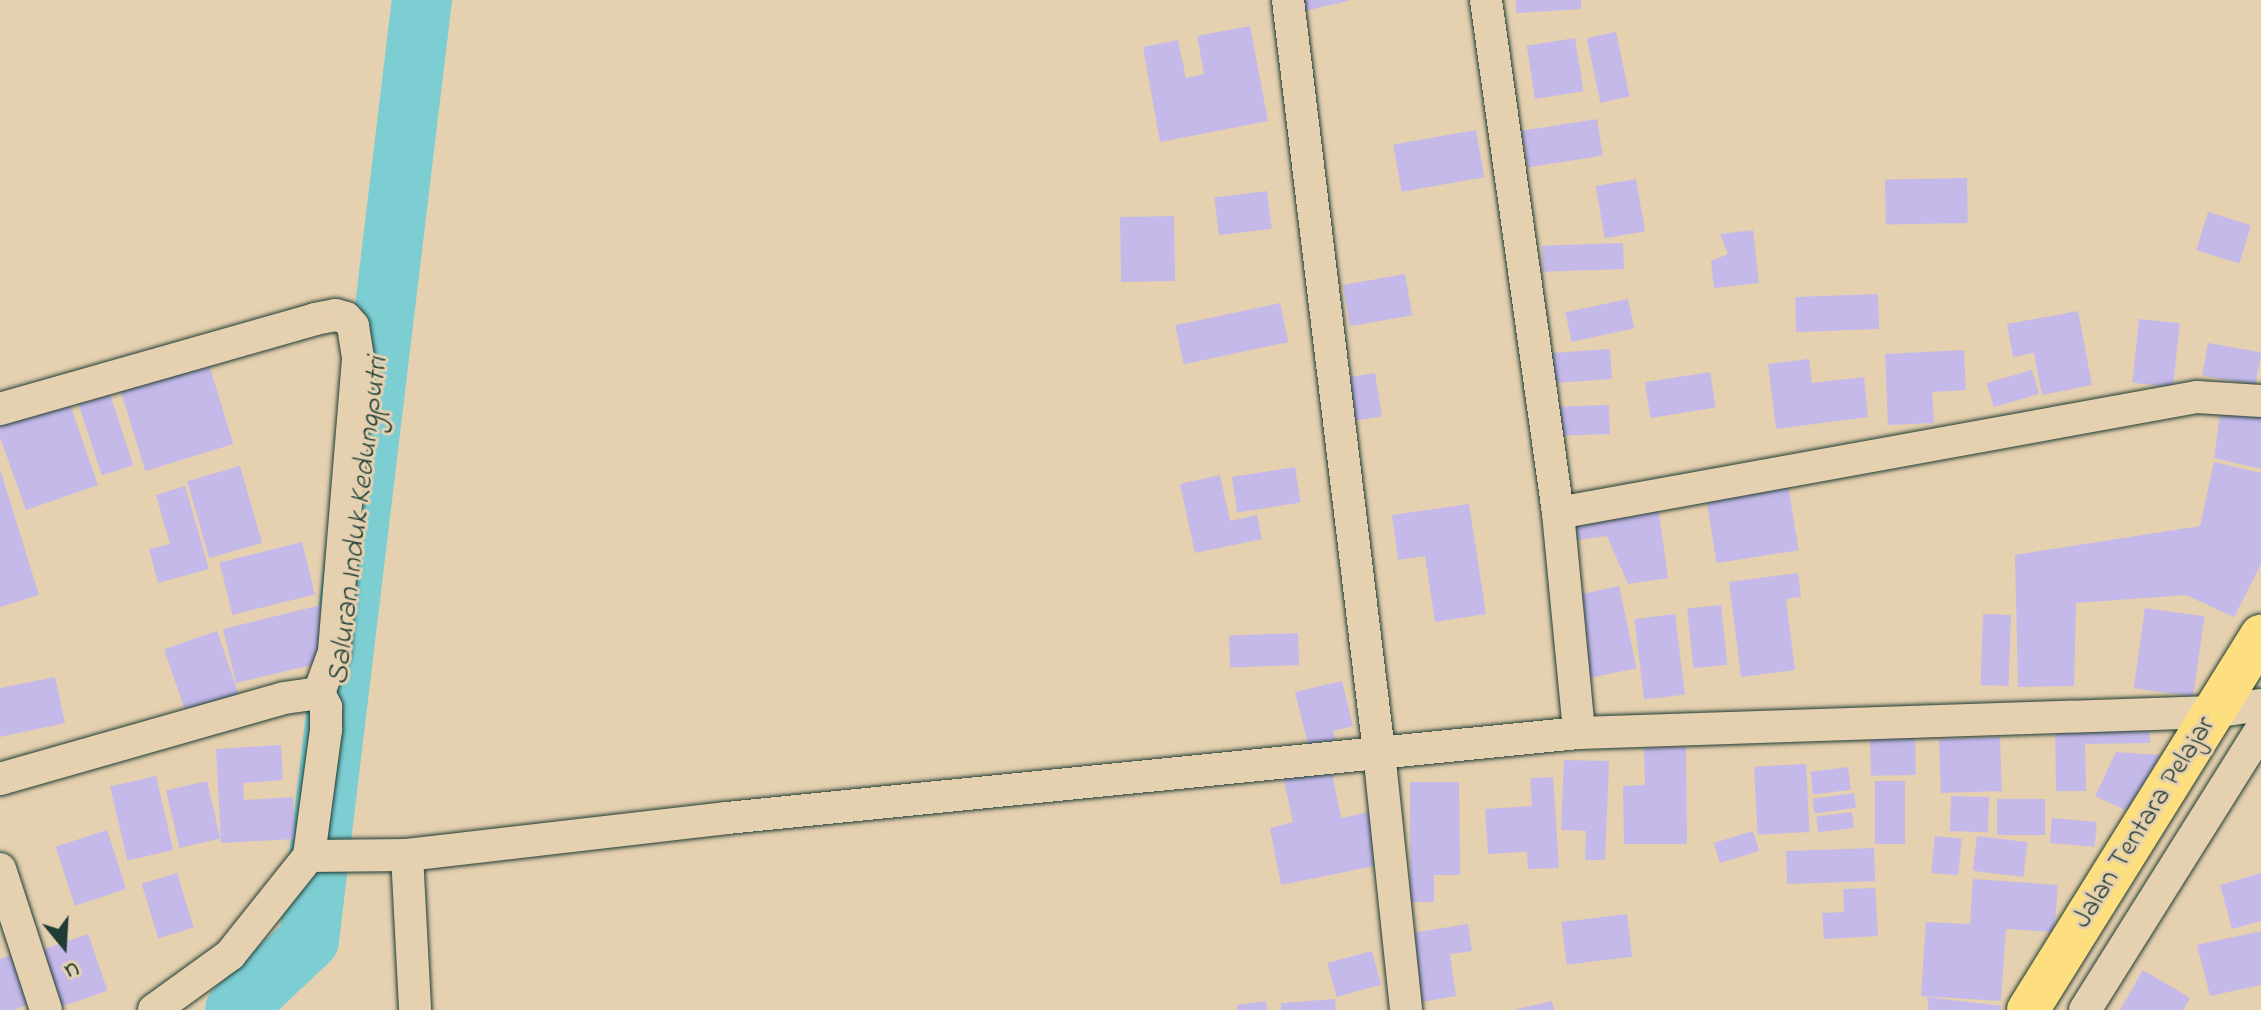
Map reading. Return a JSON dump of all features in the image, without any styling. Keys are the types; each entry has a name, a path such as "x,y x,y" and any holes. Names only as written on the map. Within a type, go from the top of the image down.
{"main road":[{"name":"Jalan Tentara Pelajar","path":"2028,1010 2261,636"}],"street":[{"path":"1288,0 1379,752 1406,1010"},
{"path":"1486,0 1558,513 1579,733"},
{"path":"0,409 315,319 336,315 346,318 353,326 358,359 334,652 319,693 326,707 324,856 230,955 154,1010"},
{"path":"1558,513 2197,397 2261,401"},
{"path":"0,779 284,698 319,693"},
{"path":"324,856 407,855 727,818 1579,733 2213,712 2261,705"},
{"path":"2085,1010 2261,729"},
{"path":"407,855 415,1010"},
{"path":"0,869 46,1010"}],"building":[{"path":"1302,0 1348,0 1348,1 1304,11"},
{"path":"1516,0 1581,0 1581,9 1516,13"},
{"path":"1250,26 1268,121 1160,142 1143,47 1178,40 1186,78 1204,74 1197,36"},
{"path":"1616,32 1630,97 1600,103 1587,38"},
{"path":"1575,38 1583,91 1535,99 1527,46"},
{"path":"1597,119 1603,156 1528,167 1522,131"},
{"path":"1476,130 1484,177 1402,192 1393,145"},
{"path":"1967,178 1968,223 1886,224 1885,179"},
{"path":"1636,179 1645,231 1605,238 1596,186"},
{"path":"1267,191 1272,229 1219,235 1214,197"},
{"path":"2208,212 2251,225 2239,263 2196,250"},
{"path":"1174,216 1175,281 1121,282 1120,217"},
{"path":"1753,230 1759,283 1714,288 1711,261 1728,254 1720,234"},
{"path":"1623,243 1624,269 1543,272 1542,246"},
{"path":"1405,274 1412,315 1350,326 1343,285"},
{"path":"1878,294 1879,329 1796,332 1795,297"},
{"path":"1628,299 1634,328 1572,342 1565,312"},
{"path":"1280,303 1288,342 1184,364 1175,325"},
{"path":"2078,311 2092,385 2042,395 2034,353 2013,357 2007,324"},
{"path":"2139,319 2180,323 2173,387 2132,383"},
{"path":"2208,343 2261,352 2255,385 2202,375"},
{"path":"1610,349 1612,379 1553,383 1551,353"},
{"path":"1964,350 1966,390 1932,392 1934,423 1888,425 1885,354"},
{"path":"207,358 233,444 145,471 119,385"},
{"path":"1809,359 1812,383 1864,377 1868,417 1776,429 1768,364"},
{"path":"2032,370 2039,394 1994,407 1987,383"},
{"path":"1710,372 1716,408 1650,418 1645,382"},
{"path":"1375,373 1382,416 1351,421 1344,378"},
{"path":"110,394 133,465 102,476 79,404"},
{"path":"68,399 98,485 26,510 0,437 0,424"},
{"path":"2222,401 2261,407 2261,469 2214,458"},
{"path":"1609,405 1610,434 1558,436 1557,407"},
{"path":"2214,462 2261,473 2261,564 2234,617 2186,595 2076,603 2074,686 2018,687 2015,555 2200,526"},
{"path":"240,466 262,543 209,558 187,481"},
{"path":"1295,467 1301,503 1237,513 1232,477"},
{"path":"0,469 39,595 0,607"},
{"path":"1220,475 1230,521 1257,515 1262,539 1195,553 1180,484"},
{"path":"1788,484 1798,550 1717,563 1706,497"},
{"path":"185,486 209,569 158,583 149,549 170,544 156,495"},
{"path":"1469,504 1486,614 1435,622 1425,556 1398,560 1392,515"},
{"path":"1658,506 1668,578 1628,584 1607,536 1570,541 1567,519"},
{"path":"302,542 315,594 233,615 220,563"},
{"path":"1798,573 1801,597 1786,599 1795,670 1741,677 1729,582"},
{"path":"1619,586 1636,668 1589,678 1571,596"},
{"path":"329,603 320,663 236,683 223,629"},
{"path":"1721,605 1727,665 1693,668 1687,609"},
{"path":"2145,608 2204,616 2193,697 2134,688"},
{"path":"1675,614 1685,694 1644,699 1634,619"},
{"path":"1983,614 2011,615 2009,686 1981,685"},
{"path":"217,631 240,699 187,717 164,649"},
{"path":"1298,633 1299,665 1230,667 1229,635"},
{"path":"55,677 65,723 0,737 0,688"},
{"path":"1342,681 1353,726 1333,731 1336,741 1309,748 1295,692"},
{"path":"2149,710 2150,743 2085,744 2086,791 2056,791 2055,712"},
{"path":"1915,730 1916,775 1871,776 1870,731"},
{"path":"2000,737 2002,791 1941,793 1939,739"},
{"path":"281,745 283,780 243,783 244,800 293,797 295,839 221,843 216,749"},
{"path":"1686,747 1687,844 1624,844 1623,786 1645,785 1644,748"},
{"path":"2116,752 2160,755 2132,813 2095,796"},
{"path":"1564,760 1609,761 1605,860 1585,860 1586,831 1561,830"},
{"path":"1806,764 1810,832 1758,835 1754,767"},
{"path":"1331,767 1341,818 1374,811 1384,864 1281,885 1270,828 1293,822 1283,776"},
{"path":"1848,767 1851,790 1813,794 1810,772"},
{"path":"156,776 173,850 127,861 110,787"},
{"path":"1553,777 1559,868 1528,869 1527,852 1488,854 1485,809 1532,806 1530,778"},
{"path":"207,781 220,838 179,848 166,790"},
{"path":"1875,781 1905,781 1905,844 1875,844"},
{"path":"1410,782 1459,782 1460,875 1434,875 1434,902 1410,902"},
{"path":"1854,793 1856,808 1814,814 1812,799"},
{"path":"1951,796 1989,797 1988,832 1950,831"},
{"path":"1997,799 2045,799 2045,835 1997,835"},
{"path":"1852,812 1854,828 1818,832 1816,816"},
{"path":"2052,818 2097,822 2095,847 2050,843"},
{"path":"107,830 126,889 75,906 56,847"},
{"path":"1753,831 1759,851 1720,863 1714,843"},
{"path":"1935,836 1962,839 1958,876 1931,873"},
{"path":"1977,836 2028,842 2023,877 1973,871"},
{"path":"1874,848 1875,881 1787,884 1786,851"},
{"path":"177,873 194,928 158,938 142,884"},
{"path":"2261,873 2261,921 2232,929 2220,885"},
{"path":"1973,879 2058,885 2054,932 2006,929 2001,1001 1921,996 1926,922 1970,924"},
{"path":"1875,888 1878,936 1824,939 1822,913 1844,912 1843,889"},
{"path":"1627,914 1632,957 1567,965 1561,922"},
{"path":"1468,924 1472,951 1450,954 1456,996 1422,1002 1411,933"},
{"path":"2261,931 2261,985 2210,996 2197,945"},
{"path":"88,934 108,991 54,1009 34,953"},
{"path":"1372,951 1381,985 1337,997 1328,963"},
{"path":"19,952 37,1001 13,1010 0,1010 0,959"},
{"path":"2143,970 2190,998 2183,1010 2120,1010"},
{"path":"1927,997 2002,1006 2000,1010 1929,1010"},
{"path":"1335,999 1336,1010 1281,1010 1281,1003"},
{"path":"1266,1001 1267,1010 1237,1010 1237,1005"},
{"path":"1552,1001 1554,1010 1517,1010 1517,1009"}],"waterway":[{"name":"Saluran Induk Kedungputri","path":"235,1010 309,940 422,0"}]}
